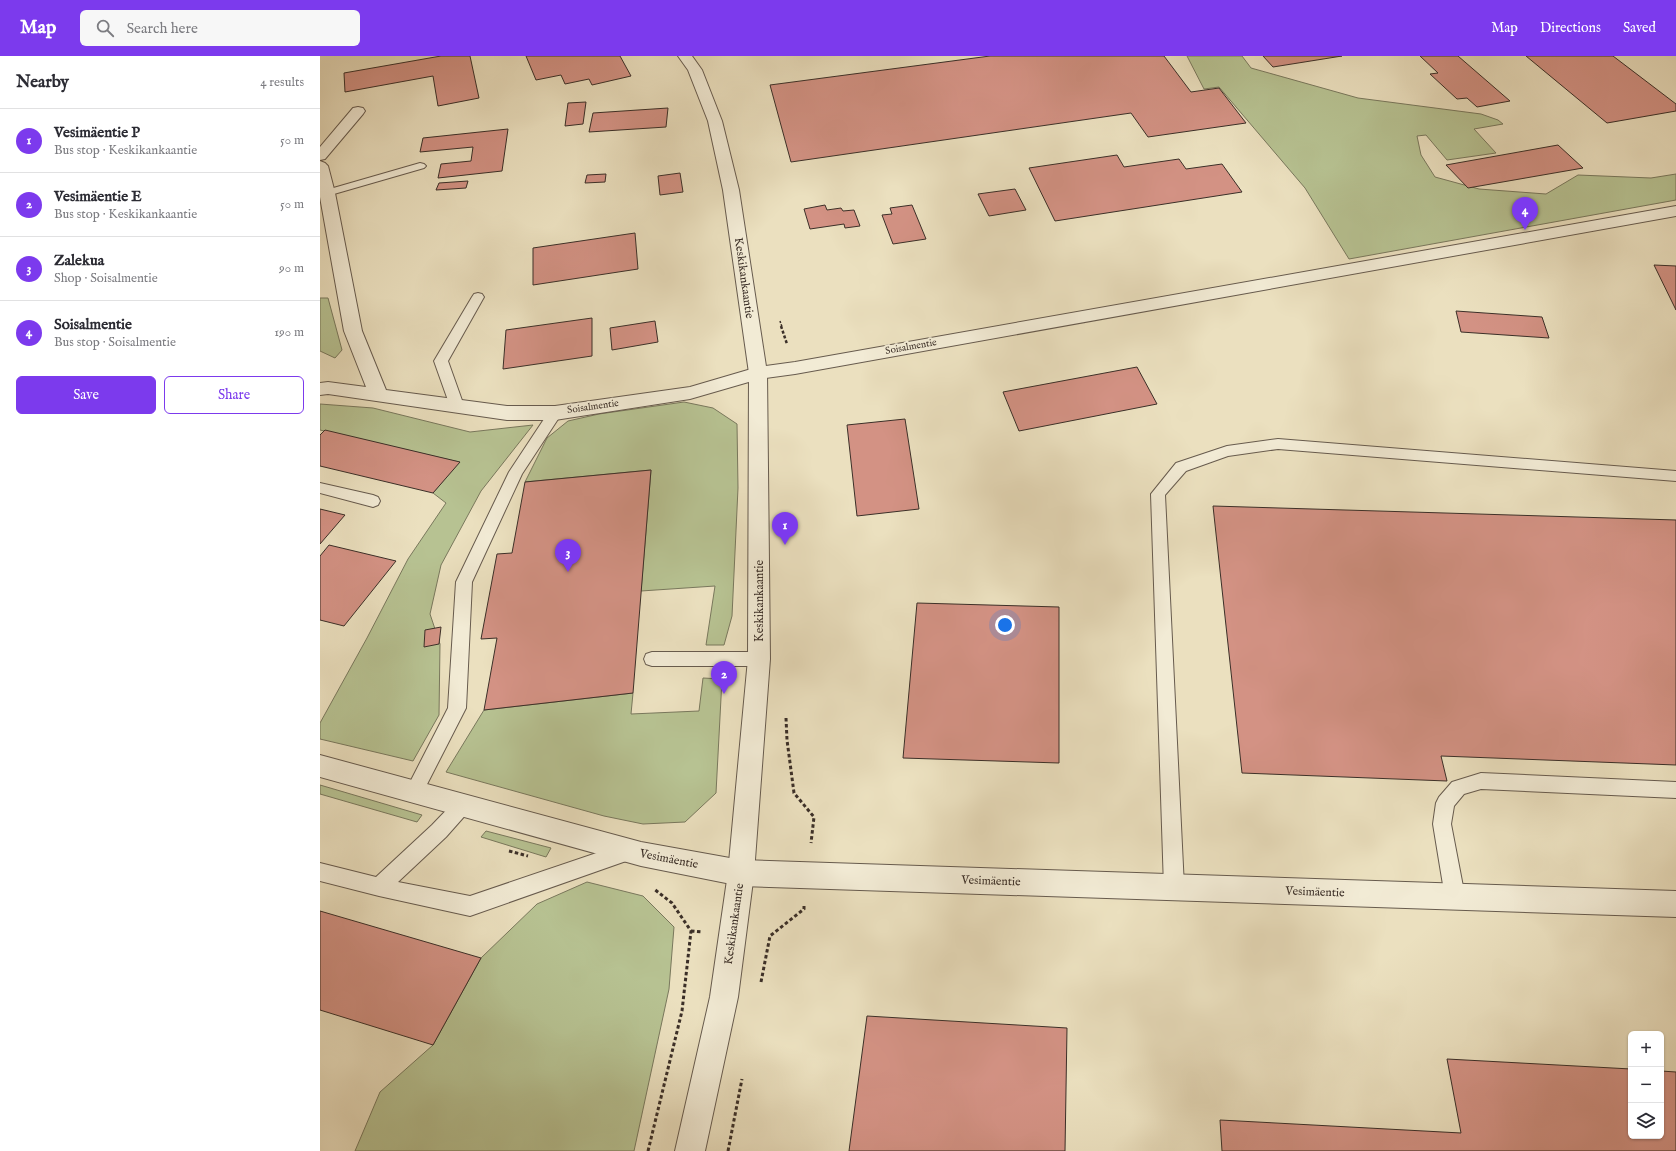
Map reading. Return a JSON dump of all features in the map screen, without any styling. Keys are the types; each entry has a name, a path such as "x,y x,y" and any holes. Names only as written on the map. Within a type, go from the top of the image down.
{"street":[{"name":"Keskikankaantie","path":"685,56 695,70 715,121 728,174 758,373 759,659 741,873 724,997 690,1151"},
{"path":"320,156 358,111"},
{"path":"320,166 327,193 353,332 379,395"},
{"name":"Soisalmentie","path":"320,389 328,388 507,413 555,413 690,393 758,373 795,368 1676,211"},
{"name":"Vesimäentie","path":"320,766 629,850 741,873 1676,904"}],"lane":[{"path":"327,193 420,166"},
{"path":"457,406 441,361 478,297"},
{"path":"414,792 457,708 464,582 516,472 555,413"},
{"path":"1174,887 1158,494 1182,467 1227,452 1278,444 1676,476"},
{"path":"320,488 373,501"},
{"path":"652,659 759,659"},
{"path":"1454,897 1442,824 1445,803 1458,788 1481,781 1676,790"},
{"path":"379,887 439,831 463,805"},
{"path":"320,872 379,887 470,906 629,850"}],"path":[{"path":"507,850 529,857"},
{"path":"648,1151 682,1011 691,931 672,903 651,888"}],"green space":[{"path":"1187,56 1242,56 1251,68 1358,98 1481,114 1498,120 1503,124 1474,129 1496,153 1447,160 1426,135 1417,136 1421,155 1435,177 1479,189 1546,194 1578,175 1651,178 1676,174 1676,200 1349,259 1305,188 1219,87 1204,89"},
{"path":"320,298 328,298 342,350 335,358 320,351"},
{"path":"684,402 713,408 737,424 738,488 732,616 724,645 706,645 715,586 641,591 651,470 525,482 547,438 568,421 599,414"},
{"path":"320,404 373,408 470,432 533,425 481,491 441,565 430,614 440,644 439,715 413,761 320,739 320,723 367,638 408,559 446,503 433,493 459,462 320,430"},
{"path":"703,678 722,679 716,793 685,822 643,824 604,816 446,772 484,710 633,693 631,714 699,711"},
{"path":"320,785 422,815 417,822 320,794"},
{"path":"486,831 551,848 546,857 481,837"},
{"path":"587,882 643,896 674,927 669,989 634,1151 355,1151 380,1092 433,1045 481,958 537,904"}],"building":[{"path":"441,56 470,56 479,98 438,106 433,76 345,92 344,73"},
{"path":"526,56 620,56 631,76 592,85 589,79 565,84 561,75 536,80"},
{"path":"990,56 1164,56 1191,92 1219,88 1246,123 1148,137 1131,113 791,162 770,85"},
{"path":"1263,56 1342,56 1273,67"},
{"path":"1420,56 1458,56 1510,101 1477,107 1467,98 1457,99 1430,74 1438,73"},
{"path":"1526,56 1613,56 1676,104 1676,111 1607,123"},
{"path":"586,102 583,124 565,126 568,103"},
{"path":"668,108 666,127 589,132 593,113"},
{"path":"508,129 502,171 438,178 441,164 471,161 473,147 420,152 423,138"},
{"path":"1558,145 1583,168 1468,188 1446,165"},
{"path":"1117,155 1124,167 1179,159 1186,169 1222,164 1242,192 1055,221 1029,168"},
{"path":"680,173 683,192 660,195 658,176"},
{"path":"606,174 605,182 585,183 587,175"},
{"path":"468,181 466,188 436,190 439,183"},
{"path":"1015,189 1026,210 989,216 978,194"},
{"path":"825,205 827,210 841,208 843,211 854,210 860,226 845,228 844,224 810,229 804,209"},
{"path":"912,205 926,239 893,244 882,215 892,214 890,208"},
{"path":"635,233 638,269 533,285 533,248"},
{"path":"1654,265 1676,266 1676,310"},
{"path":"1456,311 1542,317 1549,338 1461,332"},
{"path":"592,318 592,356 503,369 506,330"},
{"path":"655,321 658,342 612,350 610,328"},
{"path":"1137,367 1157,404 1019,431 1003,392"},
{"path":"905,419 919,509 857,516 847,425"},
{"path":"325,430 460,462 433,493 320,466 320,435"},
{"path":"651,470 633,693 484,710 497,638 481,639 497,554 512,553 525,482"},
{"path":"1213,506 1676,520 1676,765 1441,756 1447,781 1242,773"},
{"path":"320,509 345,515 320,544"},
{"path":"329,545 396,561 344,626 320,620 320,556"},
{"path":"917,603 1059,607 1059,763 903,758"},
{"path":"441,627 439,644 424,647 425,630"},
{"path":"320,911 481,958 433,1045 320,1010"},
{"path":"867,1016 1067,1028 1065,1151 849,1151"},
{"path":"1447,1059 1628,1069 1628,1139 1664,1139 1664,1071 1676,1072 1676,1151 1222,1151 1220,1120 1461,1133"}],"place":[{"name":"Soisalmentie","path":"1525,230"},
{"name":"Vesimäentie P","path":"785,545"},
{"name":"Zalekua","path":"568,572"},
{"name":"Vesimäentie E","path":"724,694"}]}
